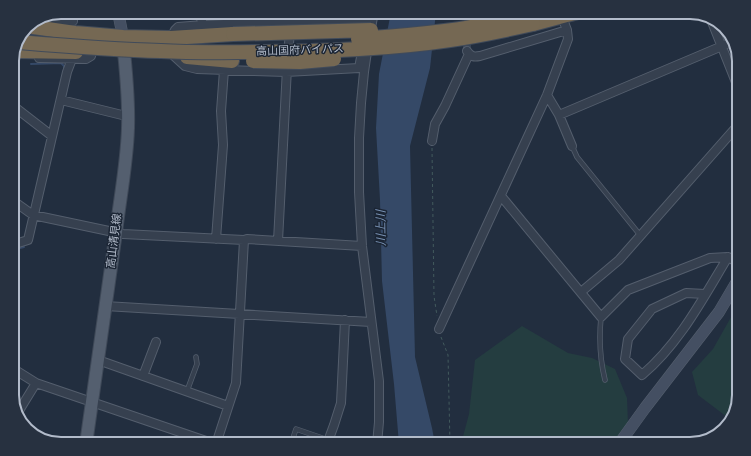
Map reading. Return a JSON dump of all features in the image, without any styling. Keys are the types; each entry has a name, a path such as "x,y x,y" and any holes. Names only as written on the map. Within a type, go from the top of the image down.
{"highway":[{"path":"38,26 74,27 123,37 172,38 233,34 421,28 515,19"},
{"name":"高山国府バイパス","path":"23,42 71,47 187,52 284,52 356,44 522,19"},
{"name":"高山国府バイパス","path":"29,34 76,38 181,42 296,42 390,47 451,40 503,31 530,19"},
{"name":"高山国府バイパス","path":"545,19 564,23 569,19"},
{"path":"20,51 173,55 200,59 228,66 356,57 398,51 451,40"}],"main road":[{"name":"高山清見線","path":"87,437 126,154 128,89 123,37"}],"street":[{"path":"48,21 74,27 72,19"},
{"path":"119,19 123,37"},
{"path":"201,19 203,25"},
{"path":"373,19 364,72 361,103 358,192 362,246 379,381 378,437"},
{"path":"278,241 286,72 292,21"},
{"path":"172,38 178,27 292,21 367,21 356,97 361,103"},
{"path":"432,141 435,124 445,106 468,53 473,57 480,56 564,23 568,39 547,95 439,329"},
{"path":"714,27 732,72"},
{"path":"559,115 729,43"},
{"path":"19,57 89,58 92,52"},
{"path":"19,242 28,240 50,134 72,59"},
{"path":"216,239 223,145 221,110 228,66 286,72 359,68"},
{"path":"547,95 559,115 572,146"},
{"path":"61,100 122,115"},
{"path":"19,110 50,134"},
{"path":"581,292 619,260 732,132"},
{"path":"501,196 602,316 628,290 710,258 728,257 732,259"},
{"path":"19,205 32,215 123,234 244,240 247,238 362,246"},
{"path":"217,437 236,383 244,240"},
{"path":"705,294 686,293 652,309 628,339 624,359 642,375 652,366 679,336 728,257"},
{"path":"624,437 719,312 732,291"},
{"path":"106,306 371,322"},
{"path":"330,437 341,403 345,320"},
{"path":"144,376 156,342"},
{"path":"98,360 228,406"},
{"path":"19,372 36,382 195,437"},
{"path":"21,408 36,382"}],"lane":[{"path":"572,146 577,157 640,235"},
{"path":"602,316 600,326 601,366 605,380"},
{"path":"187,392 197,364 196,357"},
{"path":"293,437 296,429 315,437"}],"path":[{"path":"432,141 434,296 439,329 448,355 450,437"}],"green space":[{"path":"732,315 732,401 726,416 698,395 692,372 713,349"},
{"path":"522,326 568,353 592,358 615,369 627,398 628,424 618,437 463,437 469,414 475,360"}],"water":[{"name":"川上川","path":"390,19 435,19 430,68 410,146 415,357 434,437 398,437 382,281 376,128 379,74"}],"waterway":[{"path":"31,64 61,63 64,66 64,69"},
{"path":"19,248 24,247"}],"tunnel":[{"path":"467,51 469,19"}]}
